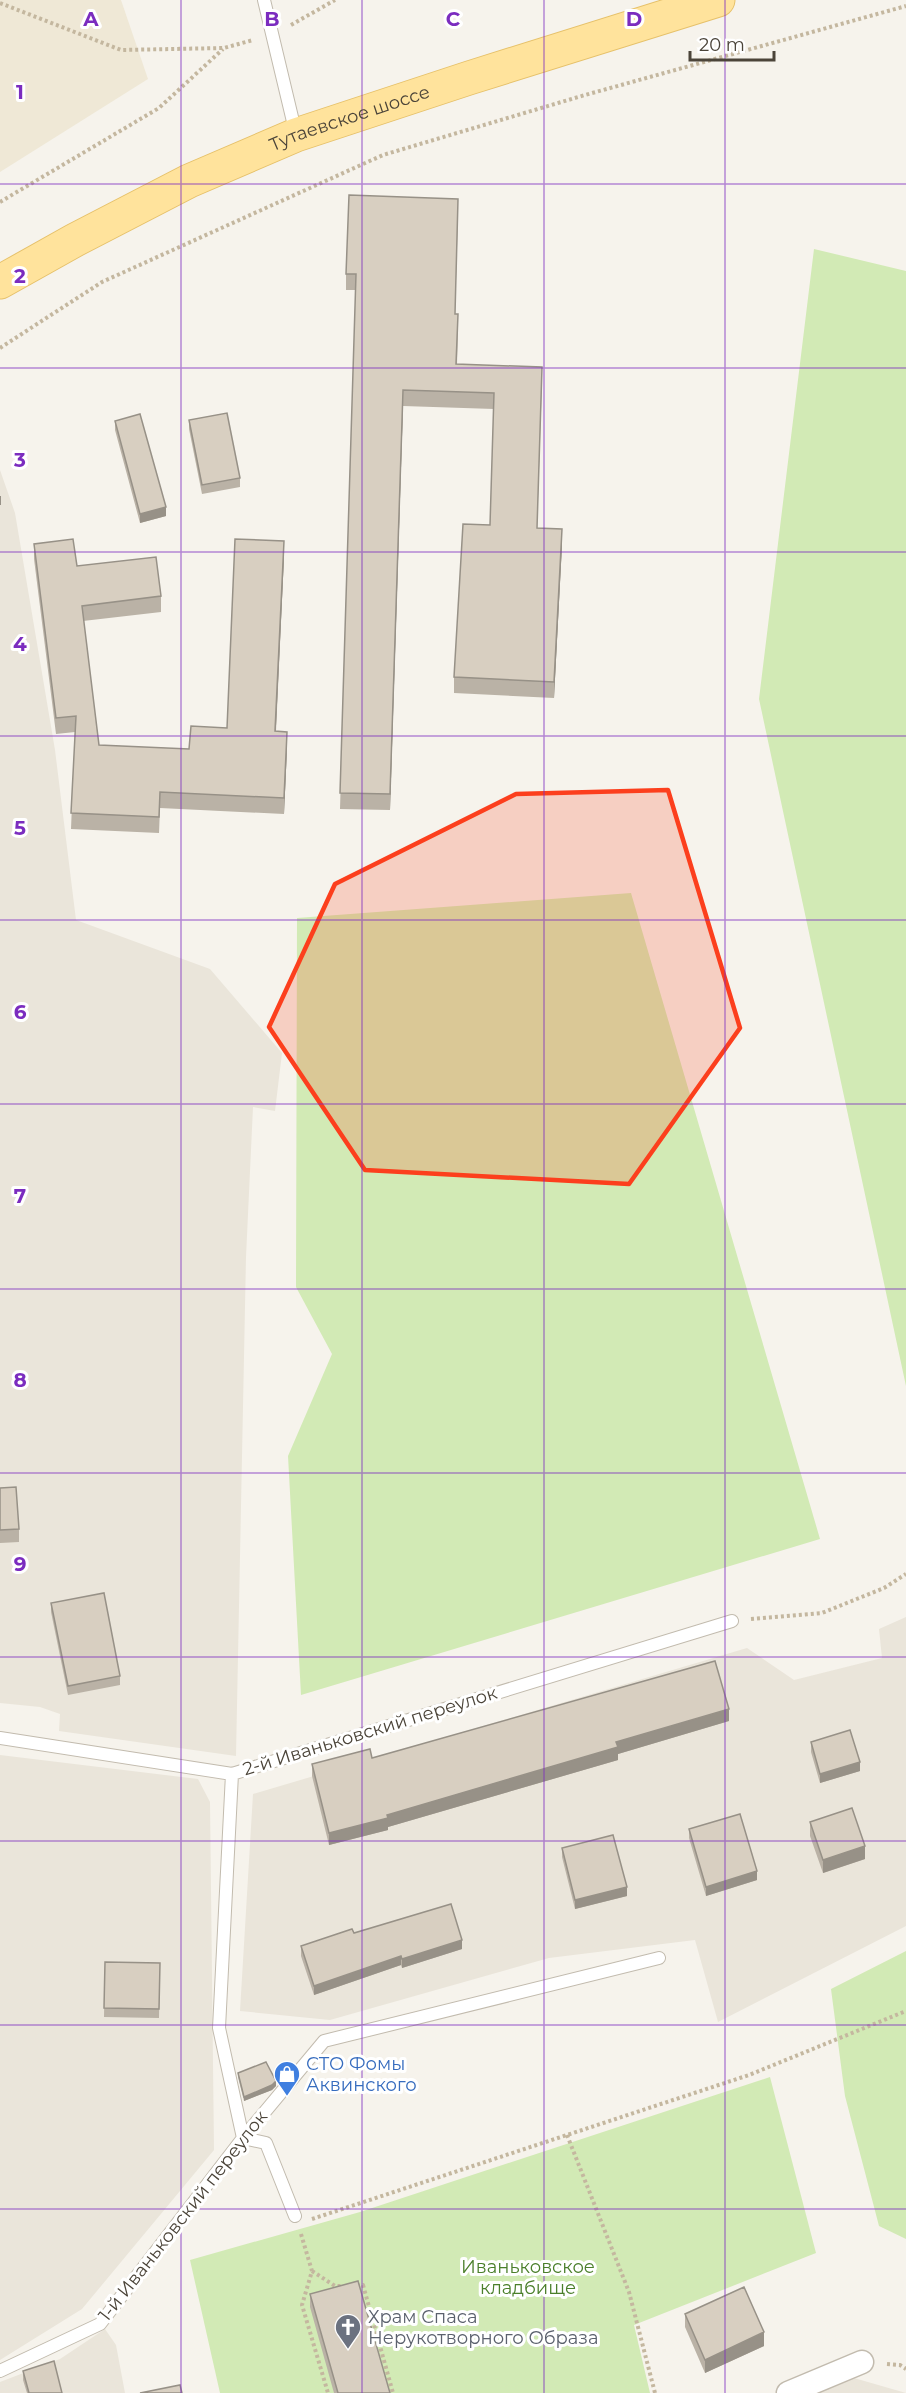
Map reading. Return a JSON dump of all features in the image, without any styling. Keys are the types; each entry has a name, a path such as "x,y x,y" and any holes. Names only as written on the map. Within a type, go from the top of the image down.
{"main road":[{"name":"Тутаевское шоссе","path":"0,282 189,181 296,135 718,0"}],"street":[{"path":"788,2393 862,2362"}],"lane":[{"path":"264,0 296,135"},
{"name":"2-й Иваньковский переулок","path":"0,1737 232,1773 732,1621"},
{"path":"232,1773 219,2028 243,2138 266,2143 296,2220"},
{"name":"1-й Иваньковский переулок","path":"0,2371 100,2324 243,2138 324,2041 659,1958"}],"path":[{"path":"0,3 121,50 224,48 272,35 335,0"},
{"path":"0,348 102,282 383,155 585,95 906,6"},
{"path":"0,202 159,108 224,48"},
{"path":"732,1621 822,1613 884,1588 906,1574"},
{"path":"328,2393 302,2305 312,2271 296,2220 749,2075 906,2011"},
{"path":"567,2135 629,2292 655,2393"},
{"path":"312,2271 335,2286 363,2285 393,2393"}],"highlighted area":[{"path":"668,790 740,1028 629,1184 365,1170 269,1027 335,884 516,794"}],"shaded area":[{"path":"0,0 121,0 148,79 0,172"},
{"path":"0,470 15,513 55,750 76,920 210,969 282,1053 275,1111 253,1107 246,1257 236,1756 59,1731 60,1714 40,1707 0,1703"},
{"path":"906,1617 906,1926 718,2022 695,1940 549,1958 330,2020 240,2011 253,1794 747,1648 794,1680 882,1658 879,1629"},
{"path":"0,1755 198,1779 210,1802 214,2150 82,2309 0,2360"},
{"path":"105,2329 116,2345 125,2393 0,2393 0,2382 60,2359"},
{"path":"854,2378 906,2393 813,2393"}],"green space":[{"path":"814,249 906,271 906,1386 759,699"},
{"path":"631,893 820,1539 301,1695 288,1456 332,1354 296,1287 297,918"},
{"path":"906,1951 906,2239 879,2226 845,2096 831,1989"},
{"name":"Иваньковское кладбище","path":"770,2077 816,2253 634,2325 650,2393 220,2393 190,2260 360,2212"}],"building":[{"path":"349,195 458,199 456,364 542,367 537,528 562,529 554,682 454,677 463,524 490,525 494,393 403,390 390,794 340,793 356,274 346,274"},
{"path":"227,413 240,478 202,485 189,420"},
{"path":"140,414 166,507 140,514 115,421"},
{"path":"73,539 77,566 156,557 161,596 82,606 99,745 189,749 191,726 227,728 235,539 284,541 275,731 287,732 284,798 160,792 159,817 71,813 76,716 56,718 34,544"},
{"path":"16,1487 19,1529 0,1530 0,1488"},
{"path":"104,1593 120,1676 68,1686 51,1603"},
{"path":"715,1661 729,1709 616,1742 618,1747 387,1815 388,1818 329,1833 312,1764 370,1749 372,1758"},
{"path":"850,1730 860,1762 820,1774 811,1742"},
{"path":"852,1808 865,1846 823,1860 810,1822"},
{"path":"740,1814 757,1871 706,1887 689,1829"},
{"path":"613,1835 627,1887 575,1900 562,1848"},
{"path":"451,1904 462,1940 402,1959 401,1956 314,1986 301,1946 352,1929 354,1933"},
{"path":"105,1962 160,1963 159,2009 104,2008"},
{"path":"266,2062 276,2081 244,2097 238,2073"},
{"name":"Храм Спаса Нерукотворного Образа","path":"358,2281 390,2393 338,2393 310,2294"},
{"path":"744,2287 764,2332 705,2360 685,2314"},
{"path":"54,2361 62,2393 29,2393 23,2371"},
{"path":"180,2385 182,2393 140,2393"}],"place":[{"name":"СТО Фомы Аквинского","path":"287,2097"},
{"name":"Храм Спаса Нерукотворного Образа","path":"348,2350"}]}
